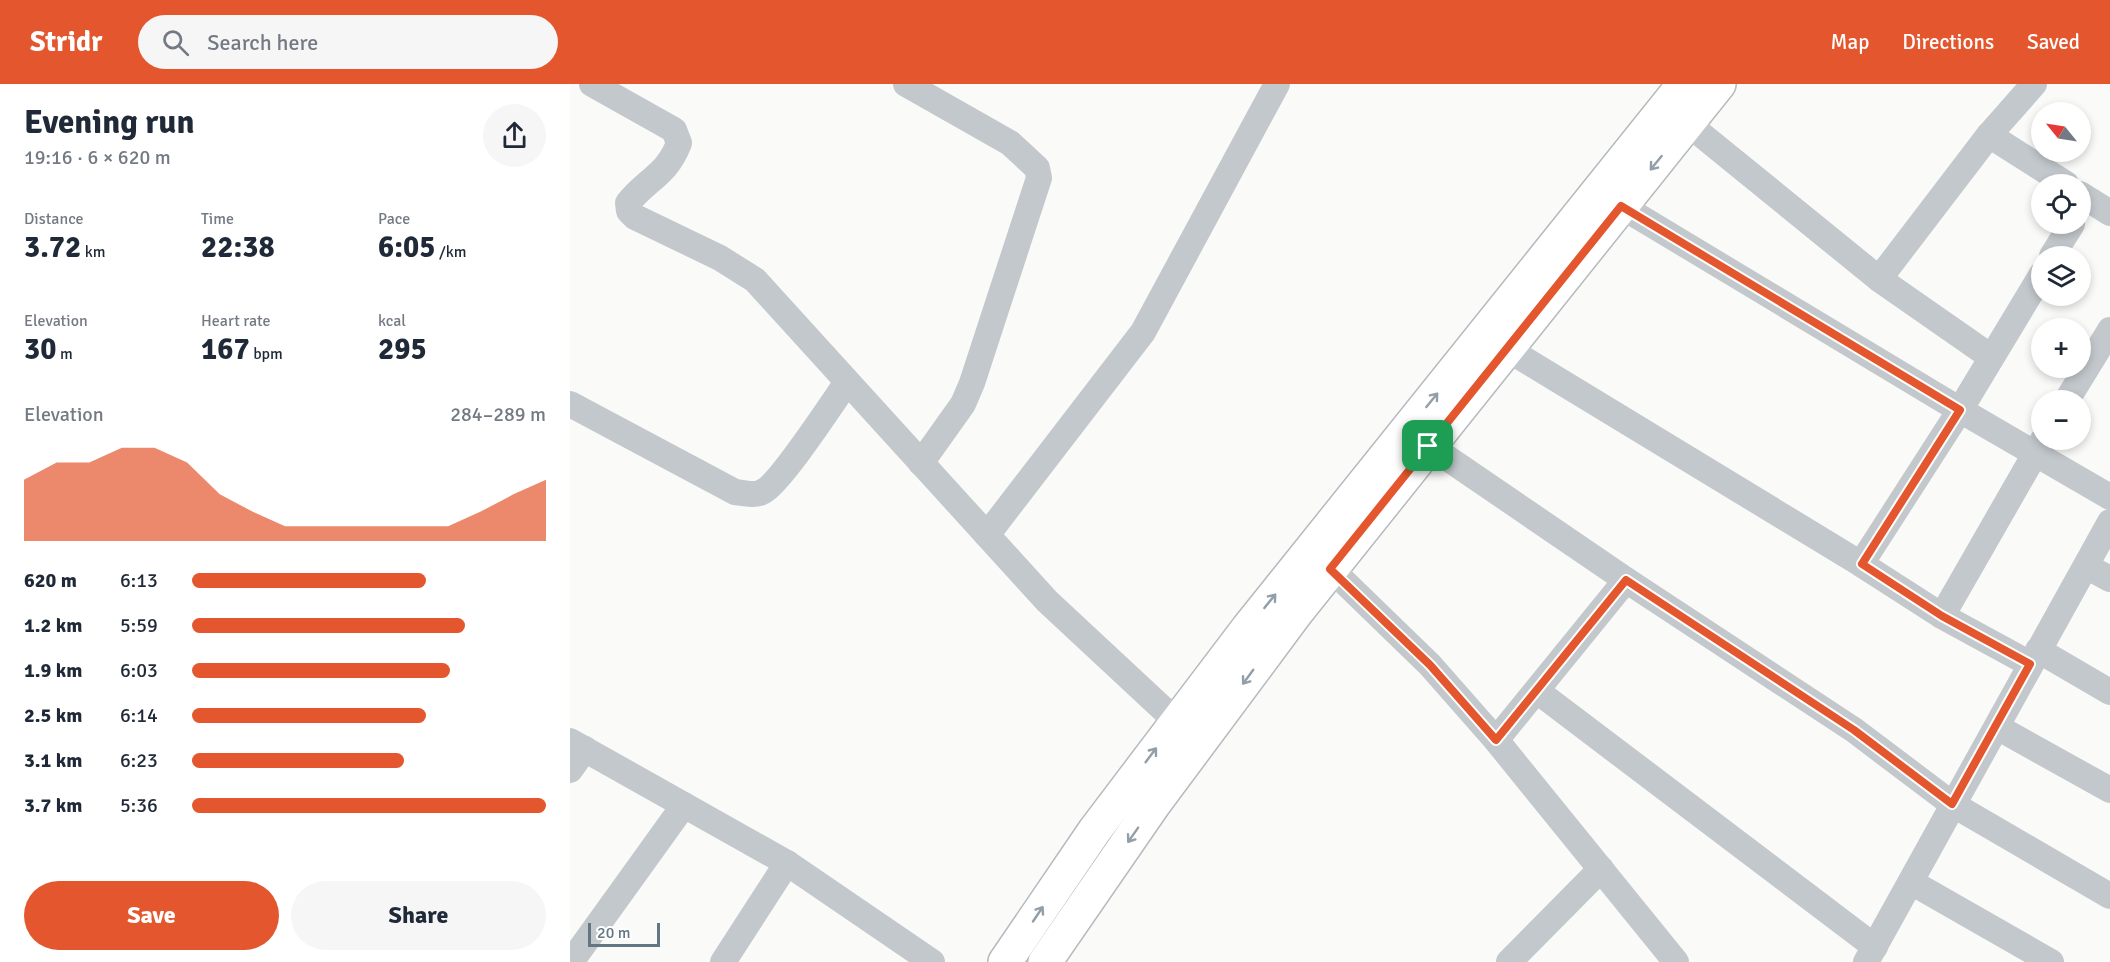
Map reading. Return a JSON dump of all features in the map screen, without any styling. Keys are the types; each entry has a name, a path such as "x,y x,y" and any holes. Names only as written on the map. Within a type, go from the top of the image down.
{"main road":[{"path":"1045,962 1154,804 1330,569 1418,438 1684,84"},
{"path":"1005,962 1095,830 1177,722 1418,438 1507,349 1719,84"}],"street":[{"path":"592,84 674,130 679,143 666,168 628,203 629,211 635,218 720,258 755,280 1047,600 1177,722"},
{"path":"906,84 1010,143 1037,168 1039,178 972,383 963,404 921,463"},
{"path":"987,535 1143,332 1277,84"},
{"path":"1879,279 1989,135 2034,84"},
{"path":"1688,123 1879,279 1991,357"},
{"path":"1989,135 2050,174"},
{"path":"2091,204 2110,213"},
{"path":"1621,206 1960,410 2031,443"},
{"path":"1862,564 1960,410 2031,291"},
{"path":"2073,390 2110,330"},
{"path":"1507,349 1862,564 1942,616 2110,692"},
{"path":"570,404 735,492 750,494 763,492 778,478 847,382"},
{"path":"1418,438 1626,580 1854,730 1952,804 2110,896"},
{"path":"1942,616 2037,450"},
{"path":"2043,450 2110,497"},
{"path":"1537,691 1870,954 2110,522"},
{"path":"2086,566 2110,579"},
{"path":"1330,569 1430,665 1496,740 1676,962"},
{"path":"1496,740 1626,580"},
{"path":"1997,727 2110,790"},
{"path":"570,770 577,745 787,862 932,962"},
{"path":"571,962 684,806"},
{"path":"723,962 787,862"},
{"path":"1509,962 1601,868"},
{"path":"1911,882 2051,962"}],"route":[{"path":"1621,206 1960,410 1862,564 1942,616 2030,664 1997,727 1952,804 1854,730 1626,580 1496,740 1430,665 1330,569 1428,446 1621,206"}]}
